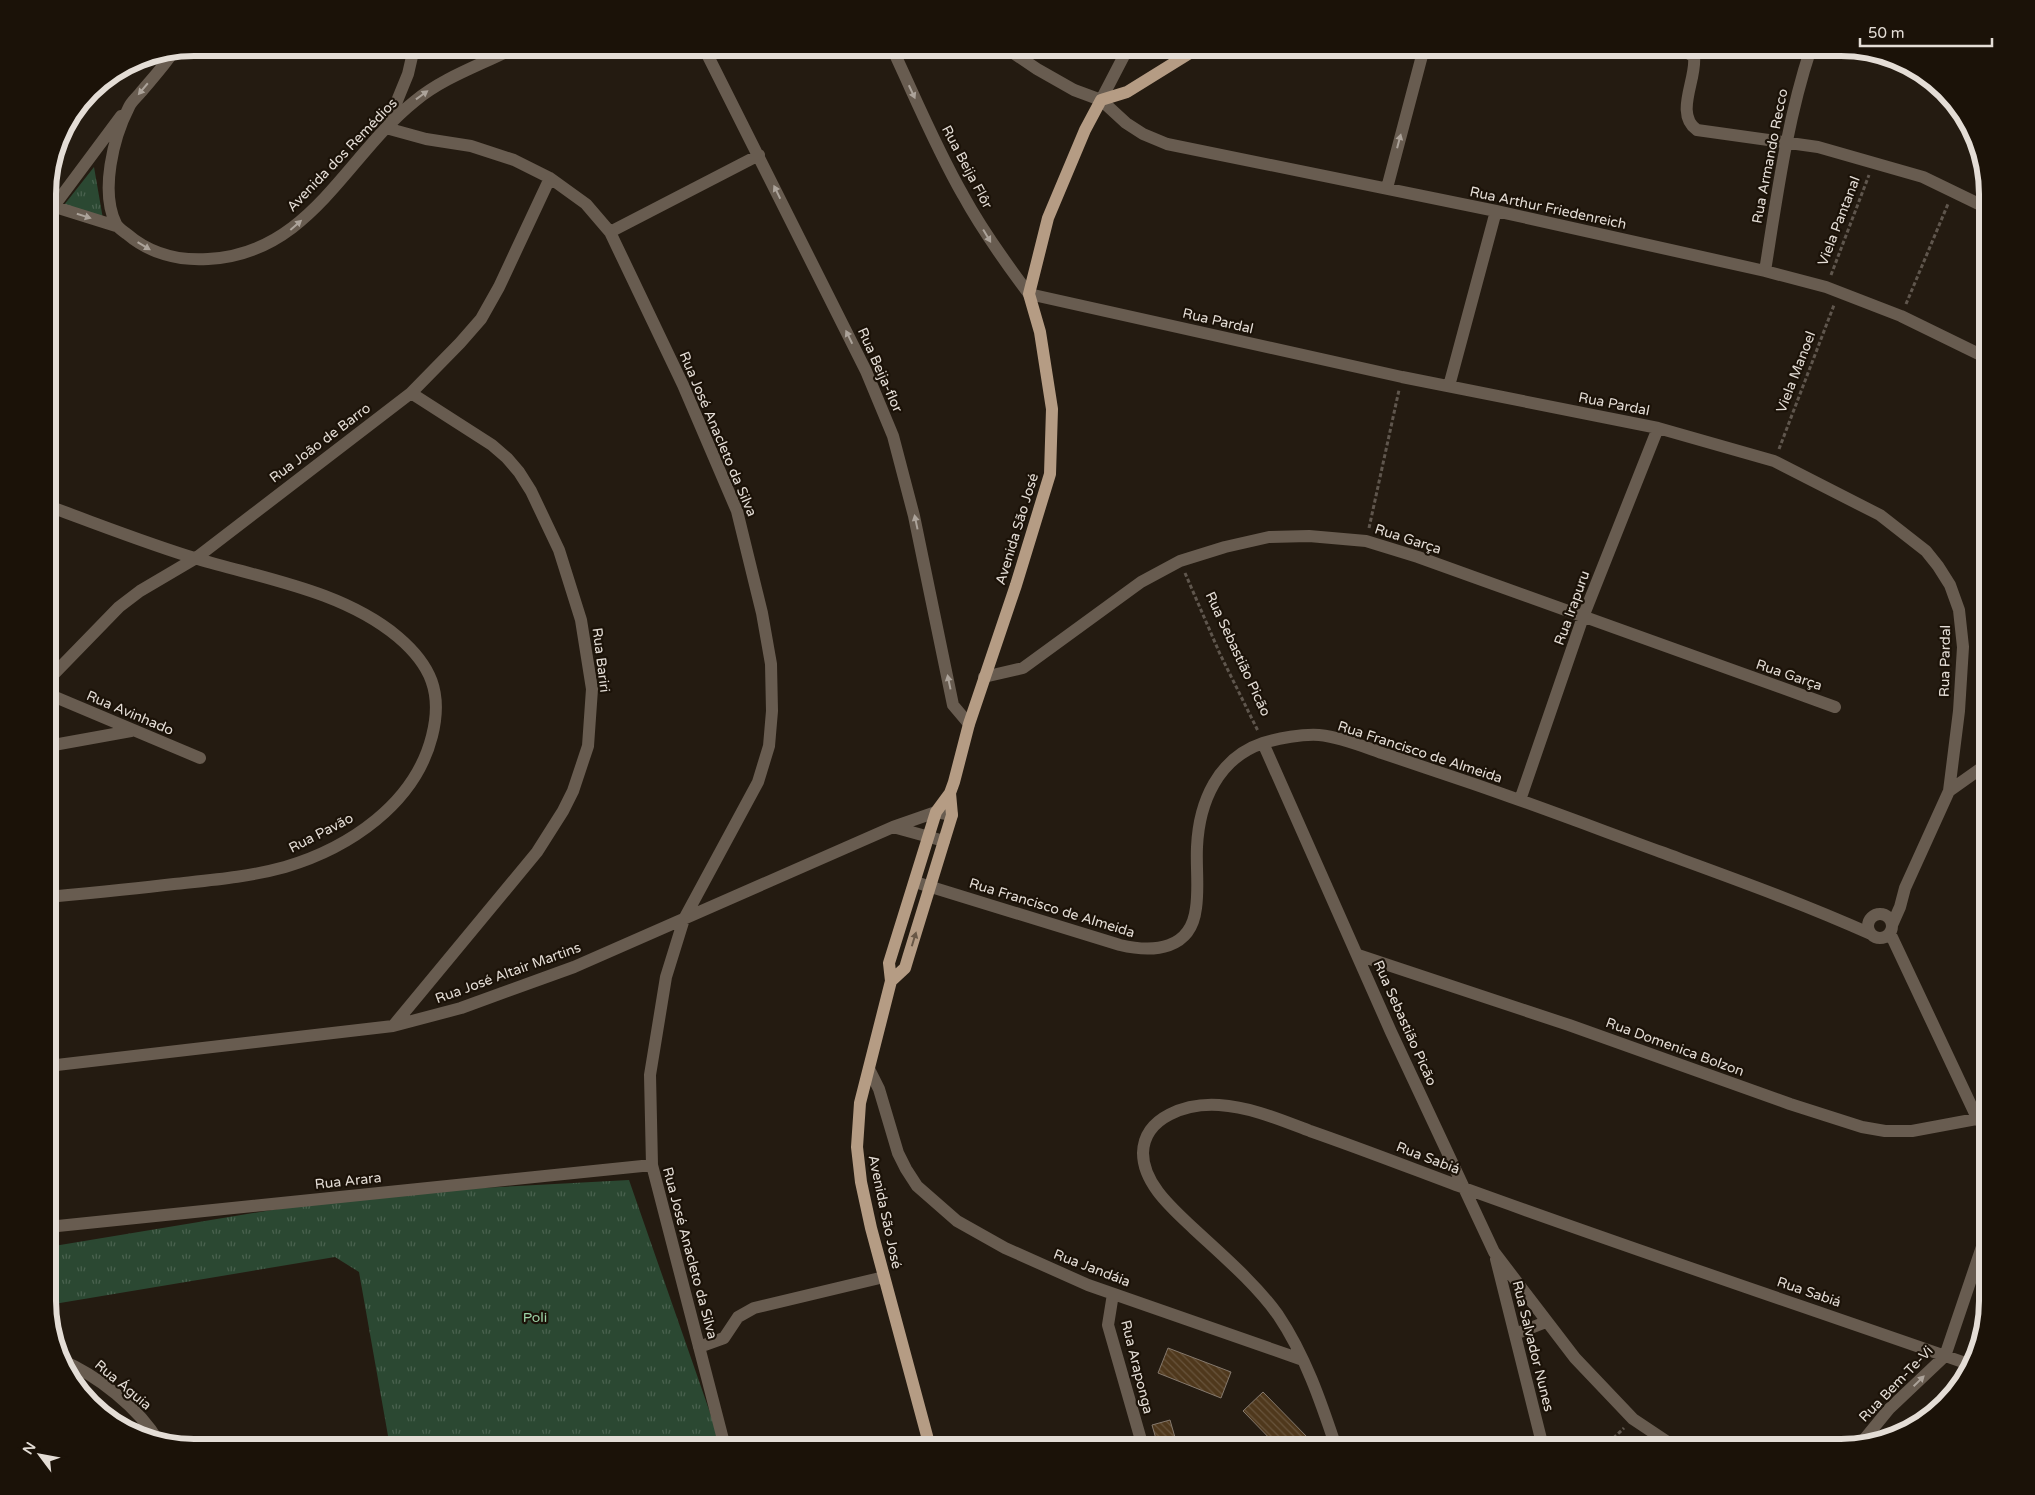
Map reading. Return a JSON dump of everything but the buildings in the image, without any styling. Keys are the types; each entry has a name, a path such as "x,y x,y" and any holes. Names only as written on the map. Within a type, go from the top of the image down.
{"main road":[{"path":"1029,294 1048,218 1081,138 1101,100 1128,92 1185,56"},
{"name":"Avenida São José","path":"891,981 905,968 952,815 950,794 969,724 1016,585 1050,474 1052,409 1040,332 1029,294"},
{"name":"Avenida São José","path":"928,1439 884,1277 861,1182 857,1147 860,1103 891,981 889,963 936,812 950,794"}],"street":[{"path":"386,128 408,74 412,56"},
{"name":"Avenida dos Remédios","path":"116,226 132,239 154,252 176,257 208,259 257,249 274,242 295,226 330,192 386,128 414,102 438,84 497,56"},
{"name":"Rua Beija-flor","path":"708,56 866,371 893,436 914,516 954,705 969,724"},
{"name":"Rua Beija Flôr","path":"896,56 933,137 963,195 995,248 1029,294"},
{"path":"1018,56 1074,90 1101,100 1124,56"},
{"path":"1386,188 1422,56"},
{"path":"1693,56 1695,66 1686,104 1690,126 1696,130 1786,141 1818,147 1923,177 1979,204"},
{"name":"Rua Armando Recco","path":"1765,271 1786,141 1798,86 1808,56"},
{"path":"57,201 129,106 168,59"},
{"name":"Rua Arthur Friedenreich","path":"1101,100 1126,124 1167,144 1496,211 1765,271 1839,291 1901,316 1979,354"},
{"path":"116,226 110,206 108,186 110,166 129,106"},
{"name":"Rua José Anacleto da Silva","path":"386,128 426,139 471,146 514,160 550,178 586,204 610,232 683,385 737,510 762,613 770,664 772,711 769,746 758,782 684,918 666,976 650,1075 652,1165 723,1439"},
{"path":"610,232 759,156"},
{"name":"Rua João de Barro","path":"57,671 119,607 140,591 196,558 411,393 481,319 500,287 550,178"},
{"path":"1449,386 1496,211"},
{"path":"57,212 116,226"},
{"name":"Rua Pardal","path":"1029,294 1402,377 1658,428 1774,461 1880,515 1926,551 1950,585 1959,610 1963,647 1959,711 1948,791"},
{"name":"Rua Bariri","path":"393,1026 537,852 563,811 573,790 588,746 592,689 581,620 559,550 523,478 507,458 492,445 411,393"},
{"name":"Rua Irapuru","path":"1520,800 1583,617 1658,428"},
{"name":"Rua Pavão","path":"57,509 196,558 349,606 376,621 414,651 434,682 437,703 435,725 430,745 421,769 404,794 392,807 353,836 314,856 250,876 57,896"},
{"name":"Rua Garça","path":"984,677 1022,668 1140,582 1180,561 1225,547 1268,537 1309,536 1366,541 1418,557 1835,707"},
{"name":"Rua Avinhado","path":"57,698 200,758"},
{"path":"57,744 132,731"},
{"name":"Rua Francisco de Almeida","path":"915,882 1127,947 1140,950 1158,949 1171,945 1181,938 1190,926 1196,909 1197,844 1203,807 1210,788 1220,772 1232,761 1263,743 1301,736 1320,735 1355,743 1520,800 1768,891 1871,934"},
{"name":"Rua Sebastião Picão","path":"1263,743 1391,1032 1494,1252 1575,1358 1633,1419 1662,1439"},
{"path":"1905,888 1889,907 1874,916 1868,927 1871,934 1878,938 1891,929 1905,888 1948,791 1979,770"},
{"name":"Rua José Altair Martins","path":"57,1065 393,1026 461,1008 574,967 893,827 936,812 952,815"},
{"path":"893,827 944,841"},
{"path":"1874,916 1890,918 1891,929 1979,1111"},
{"name":"Rua Francisco de Almeida","path":"1842,921 1874,916"},
{"name":"Rua Domenica Bolzon","path":"1358,955 1568,1025 1781,1101 1862,1127 1885,1131 1912,1131 1979,1120"},
{"name":"Rua Jandáia","path":"868,1069 879,1089 898,1152 906,1169 917,1186 934,1203 957,1221 1006,1248 1088,1285 1303,1360"},
{"name":"Rua Sabiá","path":"1303,1360 1278,1315 1264,1298 1175,1211 1153,1184 1144,1167 1143,1157 1146,1137 1155,1123 1178,1112 1203,1106 1221,1105 1259,1112 1464,1188 1963,1363"},
{"name":"Rua Arara","path":"57,1226 652,1165"},
{"name":"Rua Salvador Nunes","path":"1494,1252 1541,1439"},
{"name":"Rua Bem-Te-Vi","path":"1867,1436 1889,1410 1945,1356 1979,1258"},
{"path":"699,1347 724,1338 738,1317 754,1308 884,1277"},
{"name":"Rua Araponga","path":"1113,1294 1108,1326 1140,1439"},
{"path":"1515,1334 1546,1322"},
{"path":"1303,1360 1333,1439"},
{"name":"Rua Águia","path":"73,1365 99,1381 140,1417 154,1432"}],"path":[{"name":"Viela Pantanal","path":"1826,287 1874,162"},
{"path":"1901,316 1953,191"},
{"name":"Viela Manoel","path":"1774,461 1839,291"},
{"path":"1366,541 1402,377"},
{"name":"Rua Sebastião Picão","path":"1180,561 1220,654 1263,743"},
{"path":"1613,1439 1633,1419"}],"green space":[{"path":"94,167 103,219 64,205"},
{"name":"Poli","path":"629,1180 719,1439 389,1439 359,1272 335,1257 57,1303 57,1246 368,1194"}]}
